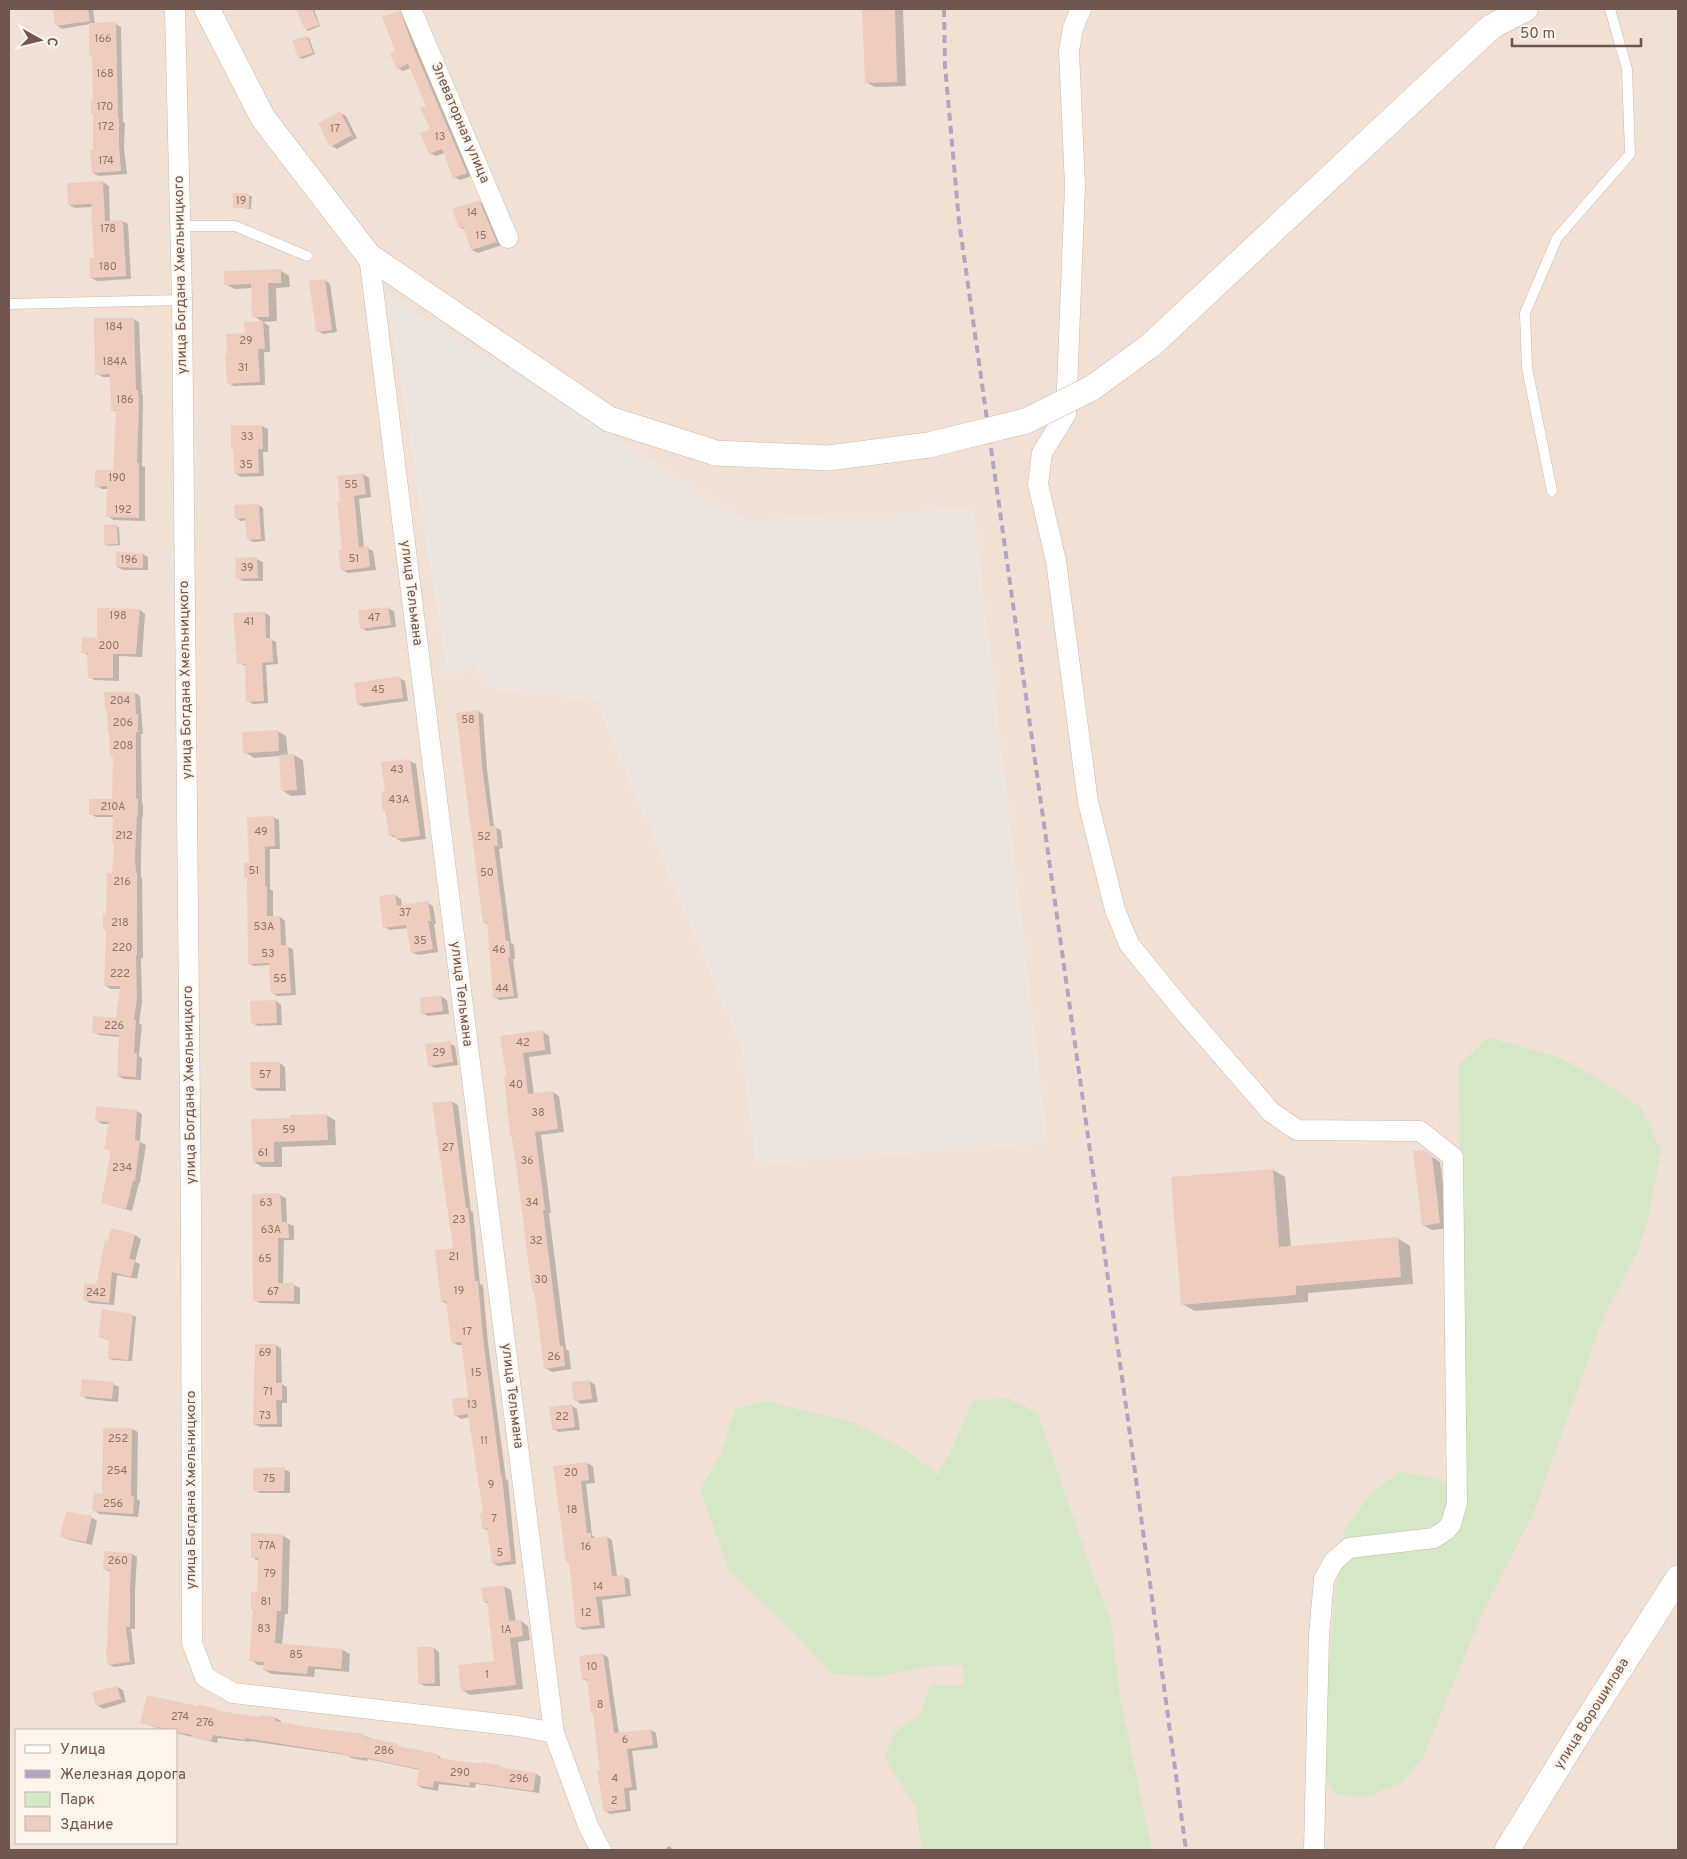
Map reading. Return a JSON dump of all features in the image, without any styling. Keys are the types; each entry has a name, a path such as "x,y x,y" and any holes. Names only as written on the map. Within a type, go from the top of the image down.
{"street":[{"name":"улица Богдана Хмельницкого","path":"175,9 182,300 191,1213 192,1643 205,1676 233,1693 518,1726 554,1733"},
{"path":"207,9 264,118 368,256 609,419 716,452 828,458 929,445 1026,421 1092,388 1152,345 1491,27 1525,9"},
{"name":"Элеваторная улица","path":"412,9 508,238"},
{"path":"1080,9 1073,28 1069,51 1075,186 1066,414 1042,453 1038,484 1056,561 1088,802 1114,910 1129,944 1181,1008 1271,1112 1297,1130 1420,1131 1453,1157 1457,1503 1451,1524 1434,1538 1349,1548 1334,1561 1324,1580 1319,1635 1314,1850"},
{"name":"улица Тельмана","path":"368,256 554,1733"},
{"name":"улица Ворошилова","path":"1507,1850 1678,1578"},
{"path":"554,1733 590,1828 601,1850"}],"lane":[{"path":"1552,491 1527,368 1526,313 1557,238 1630,154 1627,69 1610,9"},
{"path":"180,226 235,226 307,256"},
{"path":"9,304 182,300"}],"shaded area":[{"path":"9,9 1678,9 1678,1850 9,1850"},
{"path":"386,292 746,521 974,509 1048,1143 756,1164 740,1046 595,700 490,688 471,667 448,680"}],"green space":[{"path":"1489,1037 1558,1057 1596,1077 1641,1107 1661,1150 1649,1216 1639,1249 1603,1318 1534,1512 1480,1618 1423,1758 1401,1783 1367,1797 1335,1794 1322,1774 1322,1740 1335,1598 1345,1529 1371,1493 1399,1472 1430,1477 1465,1488 1459,1064"},
{"path":"1008,1398 1038,1413 1092,1573 1111,1620 1120,1697 1152,1850 922,1850 916,1808 885,1758 895,1732 919,1716 931,1685 966,1685 961,1664 924,1667 879,1677 832,1674 793,1632 729,1570 700,1490 721,1454 735,1409 766,1401 853,1422 901,1447 938,1474 951,1451 973,1401"}],"building":[{"path":"53,9 88,9 90,21 55,26"},
{"path":"296,9 312,9 319,25 305,30"},
{"path":"862,9 895,9 897,82 865,83"},
{"path":"400,10 412,44 467,173 453,178 442,149 429,154 420,133 430,129 420,108 426,106 408,64 397,69 390,54 395,51 382,17"},
{"path":"116,22 121,171 92,173 90,150 93,150 91,99 93,99 92,55 89,55 89,23"},
{"path":"307,36 313,53 298,58 292,40"},
{"path":"340,111 352,135 330,147 318,123"},
{"path":"103,181 105,221 123,220 126,276 90,278 89,258 94,258 91,204 68,205 67,183"},
{"path":"233,193 249,193 249,208 233,208"},
{"path":"479,200 497,242 471,250 463,227 459,228 452,209"},
{"path":"281,269 281,283 268,283 269,317 252,317 251,284 224,285 224,271"},
{"path":"325,279 332,330 316,332 309,281"},
{"path":"94,318 134,318 136,390 138,390 139,408 137,463 139,463 139,518 106,517 107,486 95,487 95,470 113,470 116,410 111,411 110,374 95,375"},
{"path":"263,321 265,349 258,349 260,382 227,384 226,334 245,333 244,322"},
{"path":"231,425 262,425 263,449 258,449 259,473 234,474"},
{"path":"363,473 366,494 354,496 359,547 368,546 370,567 341,571 338,550 342,550 337,502 340,502 337,476"},
{"path":"259,504 261,539 247,540 245,518 235,519 234,505"},
{"path":"117,524 118,544 104,545 104,525"},
{"path":"116,552 143,553 143,568 116,567"},
{"path":"257,557 258,578 236,579 235,558"},
{"path":"388,607 391,625 360,629 358,610"},
{"path":"97,608 140,609 136,654 113,654 113,678 88,678 87,653 81,653 82,637 97,638"},
{"path":"265,612 266,638 272,638 273,662 262,663 264,701 246,702 245,664 237,664 233,613"},
{"path":"400,676 403,698 357,704 354,683"},
{"path":"104,692 135,692 136,714 138,714 138,732 136,732 136,799 138,799 138,815 135,857 137,873 137,998 134,1020 136,1020 134,1053 137,1053 136,1077 117,1076 119,1035 92,1033 93,1016 116,1018 120,986 104,986 106,930 103,930 103,914 106,915 107,873 112,873 113,815 89,815 89,799 112,799 113,757 110,757"},
{"path":"478,710 482,766 490,826 496,826 498,846 494,846 506,941 509,941 510,957 508,957 514,996 493,998 487,922 483,923 456,713"},
{"path":"278,730 279,751 243,753 242,732"},
{"path":"294,754 297,790 281,791 279,755"},
{"path":"410,759 420,836 395,839 394,835 389,836 386,812 383,812 381,792 385,792 381,762"},
{"path":"274,816 275,846 265,847 267,916 280,916 281,945 288,945 291,993 271,994 269,963 248,964 247,878 244,878 244,863 249,863 247,817"},
{"path":"395,894 397,906 428,901 431,921 428,921 433,949 411,953 406,925 383,928 379,896"},
{"path":"441,995 443,1011 421,1014 420,998"},
{"path":"276,1000 277,1023 251,1024 250,1001"},
{"path":"543,1030 545,1050 523,1053 528,1094 553,1091 558,1129 535,1132 560,1346 563,1346 565,1366 544,1369 517,1171 510,1135 504,1076 506,1075 500,1036"},
{"path":"450,1041 453,1062 428,1066 425,1044"},
{"path":"250,1062 280,1062 280,1088 251,1088"},
{"path":"452,1101 466,1208 468,1208 475,1281 478,1281 483,1339 502,1476 511,1561 492,1564 487,1528 482,1529 480,1513 483,1513 468,1414 454,1416 452,1399 468,1397 461,1342 451,1343 446,1301 441,1302 435,1250 453,1248 432,1103"},
{"path":"96,1106 137,1110 135,1140 140,1141 135,1181 133,1181 126,1209 101,1203 111,1151 104,1149 109,1122 95,1121"},
{"path":"327,1114 328,1140 274,1142 274,1162 253,1162 251,1119 290,1118 290,1115"},
{"path":"1424,1150 1432,1155 1440,1223 1422,1226 1413,1151"},
{"path":"1273,1169 1279,1247 1398,1237 1401,1277 1296,1286 1296,1295 1181,1305 1171,1177"},
{"path":"280,1193 282,1222 288,1222 289,1238 278,1238 278,1283 294,1283 294,1301 253,1301 252,1194"},
{"path":"111,1228 135,1234 129,1259 135,1260 131,1277 112,1272 109,1303 83,1300 84,1283 96,1285 105,1240 108,1241"},
{"path":"102,1309 133,1314 128,1360 108,1358 109,1339 98,1337"},
{"path":"255,1344 276,1344 276,1383 282,1383 282,1400 276,1400 277,1424 253,1424"},
{"path":"82,1379 114,1382 112,1399 80,1396"},
{"path":"590,1380 592,1399 574,1401 571,1382"},
{"path":"572,1404 575,1427 552,1430 549,1407"},
{"path":"103,1428 132,1428 131,1496 134,1496 133,1514 92,1511 94,1493 102,1494"},
{"path":"587,1462 589,1480 581,1481 587,1533 591,1533 591,1538 607,1536 612,1576 624,1575 626,1594 596,1597 600,1625 576,1628 569,1562 566,1562 553,1466"},
{"path":"285,1467 284,1491 253,1491 253,1468"},
{"path":"66,1511 92,1516 86,1542 60,1537"},
{"path":"251,1533 283,1534 281,1611 277,1611 275,1643 343,1649 341,1669 308,1666 307,1674 263,1670 264,1662 249,1661 253,1610 251,1610 251,1592 257,1592 258,1558 251,1558"},
{"path":"104,1551 132,1553 130,1627 126,1627 130,1662 108,1665 105,1649 107,1649 110,1570 103,1569"},
{"path":"504,1585 509,1621 521,1620 523,1636 510,1638 516,1685 461,1691 458,1665 494,1661 487,1601 483,1602 481,1588"},
{"path":"417,1647 434,1647 435,1683 418,1684"},
{"path":"603,1653 614,1733 651,1729 653,1745 627,1749 632,1787 624,1788 626,1809 604,1812 597,1771 600,1770 593,1714 591,1714 587,1679 582,1680 579,1656"},
{"path":"117,1686 121,1699 96,1706 92,1692"},
{"path":"147,1695 197,1706 198,1704 218,1709 218,1711 261,1717 261,1715 276,1717 275,1721 307,1727 365,1734 365,1737 438,1754 438,1758 482,1764 482,1762 536,1773 533,1791 470,1782 470,1786 434,1781 433,1788 416,1785 419,1769 362,1757 344,1756 344,1754 245,1738 245,1740 213,1735 211,1741 178,1732 178,1729 165,1729 140,1723"}],"railway":[{"path":"944,9 945,66 959,221 1128,1420 1186,1850"}]}
